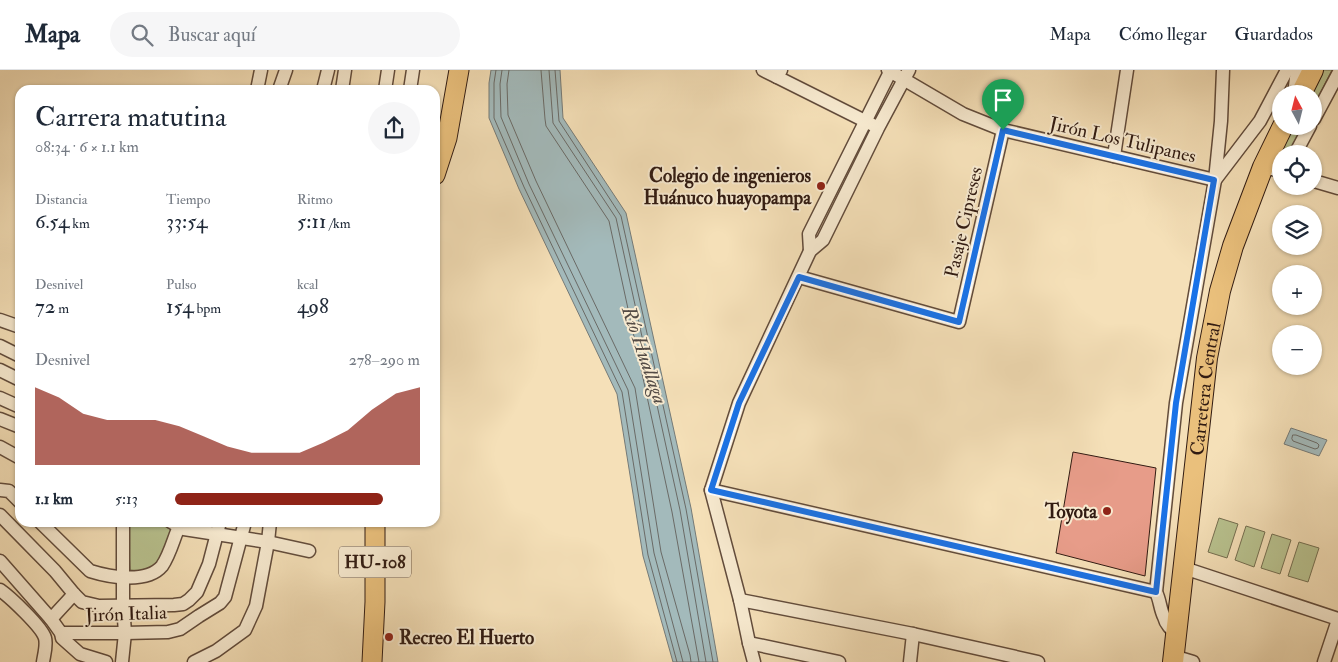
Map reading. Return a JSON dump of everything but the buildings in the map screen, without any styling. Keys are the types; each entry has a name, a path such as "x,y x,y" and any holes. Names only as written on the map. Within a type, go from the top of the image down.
{"highway":[{"path":"1306,85 1313,70"},
{"name":"Carretera Central","path":"1173,659 1207,358 1220,291 1233,246 1272,169"}],"main road":[{"path":"440,160 447,138 459,70"},
{"name":"HU-108","path":"372,662 375,602 375,527"}],"street":[{"path":"258,85 261,70"},
{"path":"281,85 286,70"},
{"path":"324,85 328,70"},
{"path":"343,85 345,70"},
{"path":"386,85 388,70"},
{"path":"411,85 413,70"},
{"path":"762,70 779,74 878,128"},
{"path":"810,252 809,234 890,70"},
{"name":"Jirón Los Tulipanes","path":"890,70 906,74 963,114 1003,130 1214,180"},
{"path":"1114,156 1127,70"},
{"path":"1177,634 1169,627 1163,617 1156,592 1176,403 1214,180 1223,70"},
{"path":"1214,180 1260,121 1287,70"},
{"path":"1295,85 1297,70"},
{"path":"754,662 711,490 739,403 810,252 823,240 906,74"},
{"path":"1322,104 1338,74"},
{"name":"Pasaje Cipreses","path":"799,277 959,322 1003,130"},
{"path":"1322,183 1338,188"},
{"path":"0,320 15,325"},
{"path":"0,346 15,354"},
{"path":"0,370 15,378"},
{"path":"0,398 15,405"},
{"path":"0,419 15,425"},
{"path":"0,447 15,455"},
{"path":"0,481 5,490 15,498"},
{"path":"711,490 1156,592"},
{"path":"0,516 54,570 82,602 99,606 182,604 197,592"},
{"path":"45,527 90,571 124,578 143,576 153,573 161,567 168,555 176,527"},
{"path":"122,662 125,633 123,527"},
{"path":"181,527 184,529 218,528 241,538 309,551"},
{"name":"Jirón Italia","path":"61,633 159,632 180,629 225,597 244,527"},
{"path":"194,662 216,651 245,630 256,606 270,527"},
{"path":"180,629 194,604 209,564 218,528"},
{"path":"0,561 51,619 61,633 62,638 80,654 106,662"},
{"path":"1184,568 1338,620 1324,662"},
{"path":"0,590 37,626 45,638 43,662"},
{"path":"51,619 74,594"},
{"path":"740,600 913,634 994,658 1038,662"},
{"path":"910,662 913,634"},
{"path":"749,643 839,662"},
{"path":"1173,659 1193,662"}],"green space":[{"path":"1318,70 1332,70 1322,89 1322,85 1310,85"},
{"path":"1284,135 1298,135 1293,145 1279,145"},
{"path":"1219,518 1238,524 1227,558 1208,552"},
{"path":"1246,526 1265,532 1254,567 1235,560"},
{"path":"128,527 166,527 173,531 157,564 145,571 130,570"},
{"path":"1272,534 1291,540 1280,574 1261,568"},
{"path":"1299,542 1319,548 1308,582 1288,576"}],"water":[{"name":"Río Huallaga","path":"491,70 560,70 563,118 626,213 691,508 718,662 673,662 643,556 617,394 519,189 489,118"},
{"path":"1291,428 1327,440 1319,456 1284,444"}],"place":[{"name":"Colegio de ingenieros Huánuco huayopampa","path":"821,186"},
{"name":"Toyota","path":"1107,511"},
{"name":"Recreo El Huerto","path":"389,637"}],"route":[{"path":"1003,130 1214,180 1176,403 1156,592 711,490 739,403 799,277 959,322 1003,130"}]}
